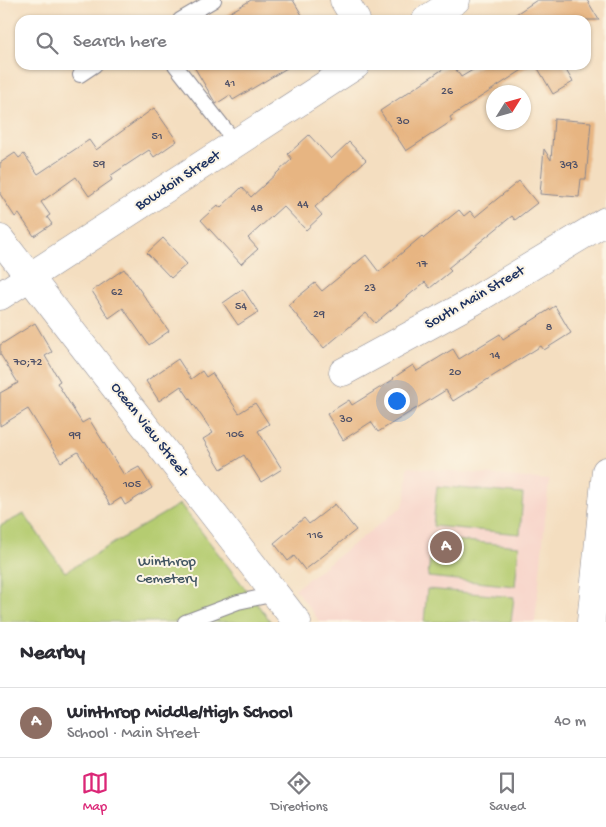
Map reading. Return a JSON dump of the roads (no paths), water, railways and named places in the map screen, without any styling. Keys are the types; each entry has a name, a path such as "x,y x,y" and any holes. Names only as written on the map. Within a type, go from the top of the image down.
{"street":[{"path":"344,0 353,15"},
{"path":"434,15 456,0"},
{"name":"Bowdoin Street","path":"0,296 348,70"},
{"name":"South Main Street","path":"343,372 472,302 606,221"},
{"name":"Ocean View Street","path":"0,239 297,622"},
{"path":"591,622 606,471"}],"lane":[{"path":"188,15 214,0"},
{"path":"80,75 88,70"},
{"path":"179,70 236,143"},
{"path":"185,622 238,602 276,594"}],"place":[{"name":"Winthrop Middle/High School","path":"446,547"}],"park label":[{"name":"Winthrop Cemetery","path":"167,570"}]}
